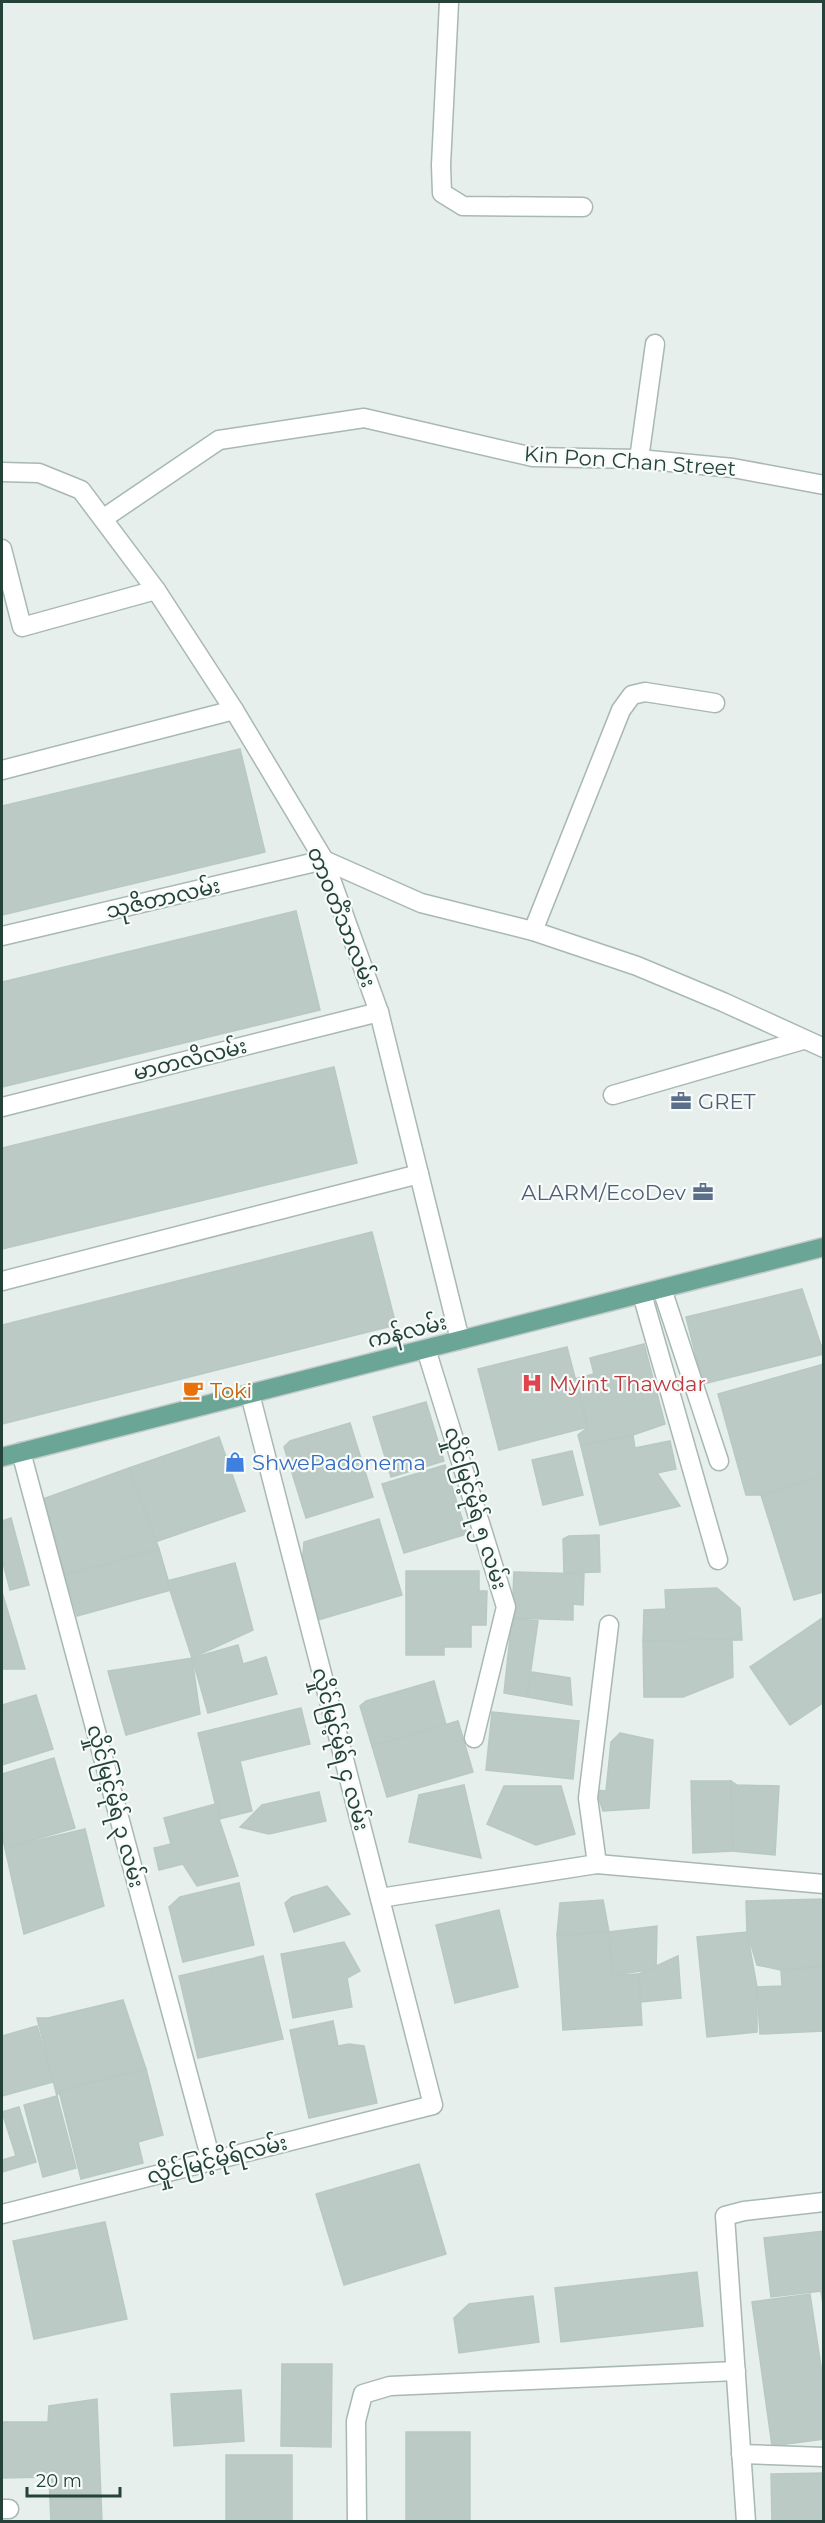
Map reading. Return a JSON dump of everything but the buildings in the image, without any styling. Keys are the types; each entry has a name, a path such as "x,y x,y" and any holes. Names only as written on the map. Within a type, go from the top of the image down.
{"main road":[{"name":"ကန်လမ်း","path":"2,1457 824,1247"}],"street":[{"path":"449,2 441,165 442,193 463,206 583,207"},
{"path":"639,459 655,344"},
{"name":"Kin Pon Chan Street","path":"104,518 219,440 364,418 533,457 639,459 733,468 824,485"},
{"name":"တာဝတိံသာလမ်း","path":"2,472 39,473 81,490 156,590 234,710 324,860 380,1012 460,1340"},
{"path":"2,549 22,627 156,590"},
{"path":"533,931 621,710 632,695 645,692 715,703"},
{"path":"2,770 234,710"},
{"path":"324,860 421,903 533,931 637,966 824,1048"},
{"name":"သုဇိတာလမ်း","path":"2,936 324,860"},
{"name":"မာတလိလမ်း","path":"2,1107 380,1012"},
{"path":"613,1095 803,1040"},
{"path":"2,1281 419,1174"},
{"path":"662,1289 719,1461"},
{"path":"642,1294 718,1560"},
{"name":"လှိုင်မြင့်မိုရ် ၅ လမ်း","path":"426,1349 507,1607 474,1738"},
{"name":"လှိုင်မြင့်မိုရ် ၄ လမ်း","path":"249,1394 433,2104"},
{"name":"လှိုင်မြင့်မိုရ် ၃ လမ်း","path":"21,1452 211,2160"},
{"path":"597,1864 588,1798 609,1625"},
{"path":"380,1898 597,1864 824,1884"},
{"name":"လှိုင်မြင့်မိုရ်လမ်း","path":"2,2214 433,2104"},
{"path":"746,2522 725,2216 744,2211 824,2202"},
{"path":"357,2522 356,2421 363,2394 390,2386 736,2371"},
{"path":"741,2454 824,2457"}],"place":[{"name":"GRET","path":"681,1101"},
{"name":"ALARM/EcoDev","path":"703,1192"},
{"name":"Myint Thawdar","path":"532,1383"},
{"name":"Toki","path":"193,1390"},
{"name":"ShwePadonema","path":"235,1462"}]}
